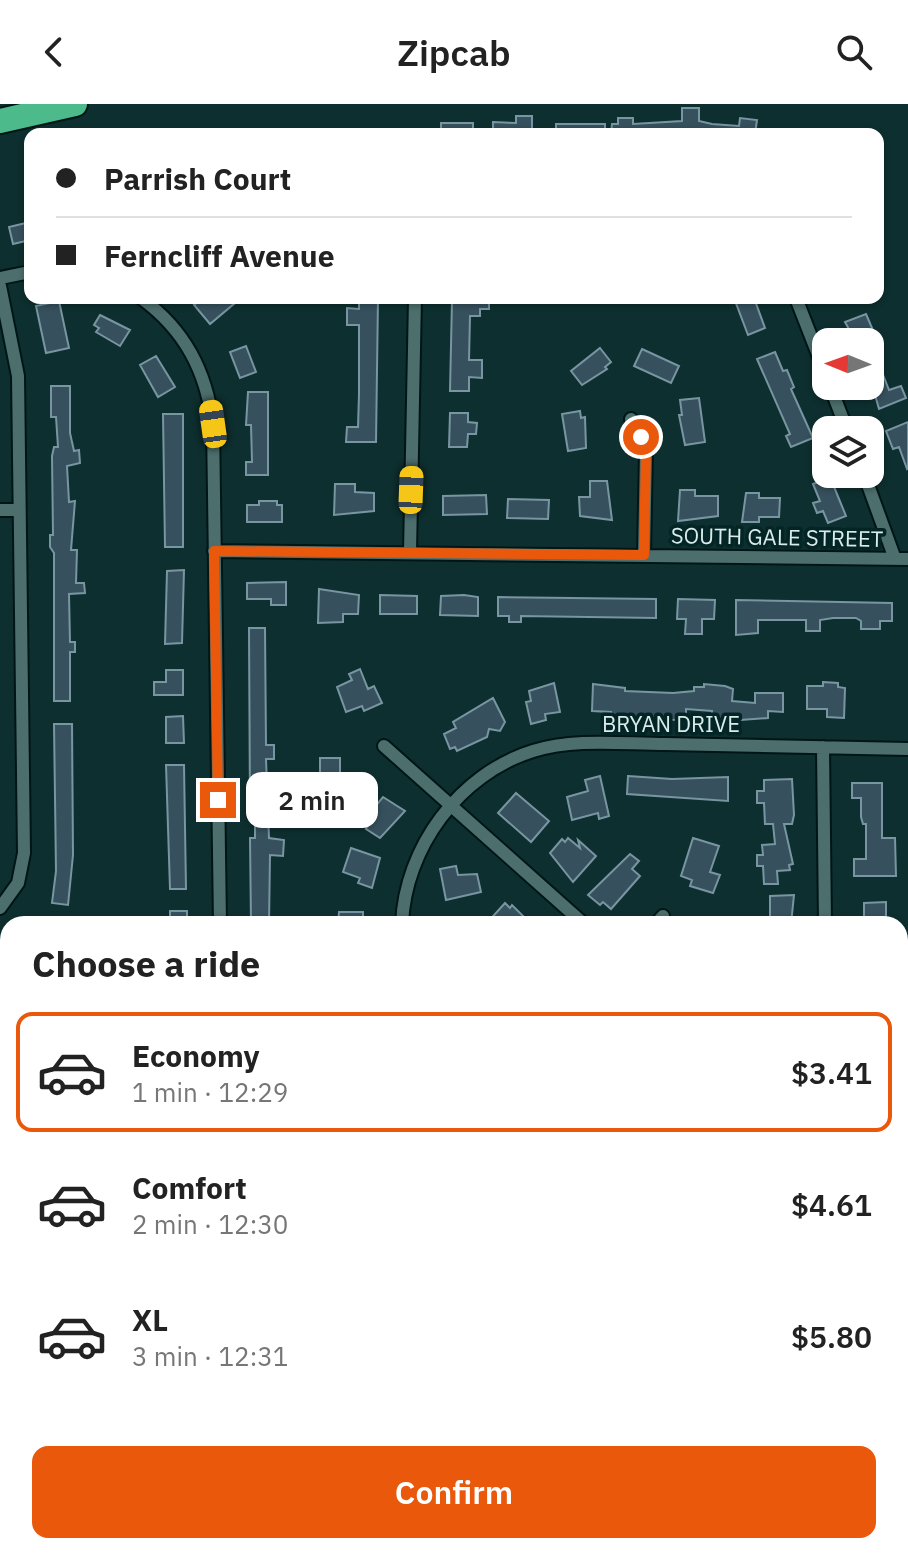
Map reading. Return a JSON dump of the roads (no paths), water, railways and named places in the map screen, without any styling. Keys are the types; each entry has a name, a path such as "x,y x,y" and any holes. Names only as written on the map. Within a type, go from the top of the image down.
{"highway":[{"path":"0,121 75,104"}],"street":[{"path":"0,278 24,273"},
{"path":"0,286 17,366 23,866 18,883 0,908"},
{"path":"152,304 191,350 209,394 213,424 220,916"},
{"path":"410,552 415,304"},
{"path":"798,304 812,339"},
{"path":"631,419 646,451 644,555"},
{"path":"870,488 901,559"},
{"path":"0,510 19,510"},
{"name":"SOUTH GALE STREET","path":"214,551 901,559"},
{"path":"384,746 575,916"},
{"name":"BRYAN DRIVE","path":"404,916 415,863 435,825 492,770 524,754 554,746 908,749"},
{"path":"823,747 825,916"}]}
